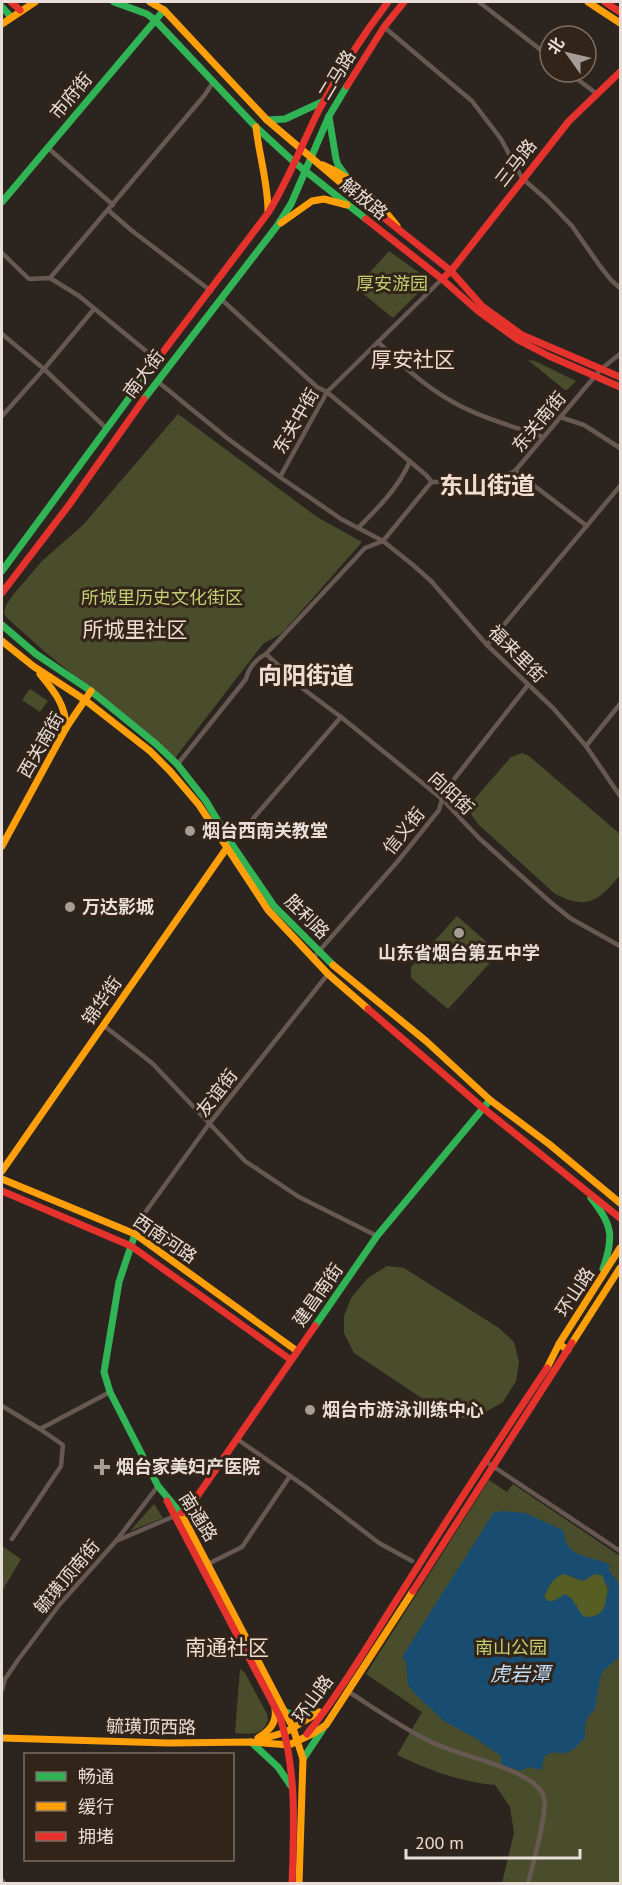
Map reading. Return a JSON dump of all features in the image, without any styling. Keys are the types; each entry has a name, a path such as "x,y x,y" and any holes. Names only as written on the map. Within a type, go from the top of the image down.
{"main road":[{"path":"11,17 2,8 11,2 20,10"},
{"path":"2,24 35,2"},
{"name":"解放路","path":"114,2 147,14 155,20 256,127 294,162 442,279 478,311 518,340 621,387"},
{"name":"解放路","path":"150,2 164,10 267,120 310,158 451,271 482,306 522,335 621,377"},
{"name":"二马路","path":"294,162 346,61 388,2"},
{"name":"二马路","path":"305,171 329,116 384,27 404,2"},
{"path":"588,2 621,23"},
{"path":"605,2 621,12"},
{"name":"市府街","path":"2,202 164,10"},
{"name":"三马路","path":"442,279 451,271 569,121 621,72"},
{"path":"267,120 285,118 324,101"},
{"path":"329,116 336,159 347,177"},
{"path":"256,127 268,192 268,213"},
{"name":"南大街","path":"2,571 106,428 268,213 282,192 294,162"},
{"path":"318,164 347,177 385,209 402,233"},
{"name":"南大街","path":"2,593 69,505 158,381 277,226 291,204 305,171"},
{"path":"277,226 312,201 324,199 347,205"},
{"name":"胜利路","path":"2,625 36,654 91,691 177,764 206,801 229,846 268,910 328,974 483,1108 621,1218"},
{"name":"胜利路","path":"2,640 33,666 85,700 150,751 199,805 274,906 331,963 426,1041 490,1100 549,1144 621,1203"},
{"path":"33,666 61,701 66,714 66,728"},
{"name":"西关南街","path":"2,846 66,728 91,691"},
{"name":"锦华街","path":"2,1171 229,846"},
{"name":"建昌南街","path":"178,1515 187,1511 377,1236 490,1100"},
{"name":"西南河路","path":"2,1179 135,1234 297,1351"},
{"path":"584,1189 604,1213 610,1223 612,1235 607,1260 594,1289"},
{"name":"西南河路","path":"2,1191 131,1246 291,1360"},
{"path":"607,1192 621,1199"},
{"name":"南通路","path":"135,1234 119,1282 104,1372 110,1392 158,1486 208,1563 286,1712 290,1730 298,1742 303,1759"},
{"name":"环山路","path":"298,1742 313,1728 361,1657 621,1248"},
{"name":"环山路","path":"298,1742 326,1725 349,1692 621,1268"},
{"path":"559,1344 568,1350"},
{"path":"178,1515 274,1705 290,1730 289,1745 293,1768 292,1884"},
{"path":"274,1705 276,1716 271,1728 267,1733 250,1742 277,1766 293,1789"},
{"name":"环山路","path":"250,1742 290,1730 327,1707"},
{"path":"286,1712 309,1716 319,1712"},
{"path":"299,1884 303,1759 326,1725"},
{"name":"毓璜顶西路","path":"2,1738 168,1743 250,1742 289,1745 298,1742"}],"street":[{"path":"479,2 538,48"},
{"path":"384,27 472,101 501,139 522,178 572,226 611,280 621,288"},
{"path":"50,278 204,96 214,81"},
{"path":"584,84 597,94"},
{"path":"48,148 113,205"},
{"path":"108,210 211,291"},
{"path":"2,253 29,279 50,278 79,296 157,360"},
{"name":"东关中街","path":"280,477 327,392 442,279"},
{"path":"170,771 246,679 259,657 266,654 365,548 383,541 432,482 327,392 317,387 221,299"},
{"path":"2,416 94,309"},
{"path":"2,334 44,369 106,428"},
{"path":"378,342 403,366 455,403 543,437"},
{"name":"东关南街","path":"432,482 495,478 515,471 601,369 621,354"},
{"name":"福来里街","path":"158,381 227,438 280,477 341,519 383,541 430,581 487,645 554,709 586,746 621,796"},
{"path":"560,417 584,425 621,448"},
{"path":"359,527 396,487 410,461"},
{"path":"515,471 587,526"},
{"path":"487,645 621,486"},
{"name":"向阳街","path":"266,654 306,691 441,800 549,901 570,918 621,946"},
{"name":"信义街","path":"313,958 398,861 439,810 444,792 528,685"},
{"path":"586,746 621,704"},
{"path":"229,846 341,717"},
{"name":"友谊街","path":"135,1234 144,1214 209,1124 328,974"},
{"path":"103,1025 152,1063 245,1161 299,1197 377,1236"},
{"path":"40,1429 110,1392"},
{"path":"2,1406 63,1446 61,1466 12,1539"},
{"path":"237,1439 374,1540 412,1561"},
{"path":"485,1461 621,1551"},
{"path":"208,1563 243,1546 290,1476"},
{"path":"116,1541 158,1486"},
{"name":"毓璜顶南街","path":"2,1690 5,1679 54,1612 116,1541 178,1515"},
{"path":"349,1692 428,1741 482,1762 508,1769 528,1779 541,1789 545,1800 543,1815 528,1884"},
{"path":"2,1880 5,1884"}],"green space":[{"name":"厚安游园","path":"389,251 428,279 428,283 393,318 356,288"},
{"path":"528,360 535,361 576,381 565,390"},
{"name":"所城里历史文化街区","path":"178,414 317,517 362,542 282,633 263,644 175,758 44,651 4,613 13,595 42,561 83,525"},
{"path":"30,689 48,701 40,712 22,700"},
{"path":"522,753 529,756 620,834 620,875 599,897 584,902 554,893 472,816 470,807 472,802 511,757"},
{"path":"457,916 499,953 448,1009 411,978 411,967"},
{"path":"387,1266 404,1268 499,1328 514,1342 519,1362 516,1381 503,1402 473,1419 450,1417 354,1353 344,1333 344,1316 351,1298 368,1278"},
{"name":"南山公园","path":"489,1480 507,1492 513,1484 620,1556 620,1883 502,1883 514,1833 510,1807 495,1785 445,1774 397,1755 422,1712 366,1674"},
{"path":"154,1504 163,1518 130,1531"},
{"path":"2,1546 21,1559 2,1591"},
{"path":"564,1574 578,1580 595,1574 602,1575 607,1589 604,1608 599,1613 585,1618 578,1612 577,1604 548,1601 544,1597 550,1586 554,1580"},
{"path":"240,1669 245,1673 267,1714 266,1725 259,1732 235,1733"}],"water":[{"name":"虎岩潭","path":"494,1512 525,1513 563,1530 570,1549 580,1555 610,1565 609,1570 620,1585 620,1650 618,1658 603,1671 595,1709 587,1718 585,1737 571,1751 545,1756 541,1770 528,1767 521,1771 502,1765 501,1756 444,1721 408,1685 406,1661 402,1657","holes":["564,1574 583,1581 595,1574 602,1575 609,1588 602,1612 585,1617 572,1599 565,1594 553,1601 548,1601 544,1597 551,1583"]}],"traffic: fast":[{"path":"114,2 147,14 155,20 256,127 294,162 366,219"},
{"path":"2,7 11,17"},
{"path":"2,202 164,10"},
{"path":"144,399 277,226 291,204 329,116 347,86"},
{"path":"267,120 285,119 324,101"},
{"path":"329,117 336,159 347,177"},
{"path":"2,571 160,356"},
{"path":"2,625 36,654 91,691 177,764 206,801 231,843 274,906 333,965"},
{"path":"315,1326 377,1236 490,1100"},
{"path":"591,1198 604,1216 609,1232 609,1248 603,1269"},
{"path":"135,1234 119,1282 104,1372 110,1392 158,1486 182,1515"},
{"path":"286,1712 299,1716 313,1714"},
{"path":"303,1759 323,1729"},
{"path":"251,1742 278,1767 291,1786"}],"traffic: slow":[{"path":"2,24 35,2"},
{"path":"150,2 164,10 267,120 354,194"},
{"path":"588,2 620,23"},
{"path":"256,127 267,190 268,211"},
{"path":"323,165 344,176 364,191 397,226"},
{"path":"281,223 312,201 324,199 347,205"},
{"path":"2,641 33,666 85,700 150,751 170,771 199,805 268,910 328,974 368,1009"},
{"path":"40,674 61,705 66,728"},
{"path":"2,846 66,728 91,691"},
{"path":"2,1171 226,849"},
{"path":"333,965 426,1041 490,1100 549,1144 620,1203"},
{"path":"2,1179 135,1234 297,1351"},
{"path":"547,1368 559,1344 620,1248"},
{"path":"572,1343 620,1268"},
{"path":"559,1344 568,1350"},
{"path":"182,1515 293,1728 303,1759 299,1884"},
{"path":"2,1738 168,1743 251,1742 289,1745 326,1725 413,1591"},
{"path":"258,1738 271,1726 275,1718 275,1709"},
{"path":"259,1740 286,1732 319,1712"}],"traffic: jam":[{"path":"11,2 20,10"},
{"path":"160,356 268,213 319,110 360,41 388,2"},
{"path":"347,86 384,27 404,2"},
{"path":"605,2 620,12"},
{"path":"442,279 451,271 569,121 620,72"},
{"path":"354,194 451,271 482,306 522,335 620,377"},
{"path":"366,219 442,279 478,311 518,340 620,387"},
{"path":"2,593 69,505 144,399"},
{"path":"368,1009 483,1108 620,1218"},
{"path":"2,1191 131,1246 291,1360"},
{"path":"181,1513 187,1511 315,1326"},
{"path":"413,1591 572,1343"},
{"path":"307,1734 345,1681 547,1368"},
{"path":"167,1501 280,1717 292,1779 294,1821 292,1884"}],"place":[{"name":"烟台西南关教堂","path":"190,831"},
{"name":"万达影城","path":"70,907"},
{"name":"山东省烟台第五中学","path":"459,933"},
{"name":"烟台市游泳训练中心","path":"310,1410"},
{"name":"烟台家美妇产医院","path":"102,1467"}],"district":[{"name":"厚安社区","path":"413,360"},
{"name":"东山街道","path":"487,486"},
{"name":"所城里社区","path":"135,630"},
{"name":"向阳街道","path":"306,676"},
{"name":"南通社区","path":"227,1648"}]}
